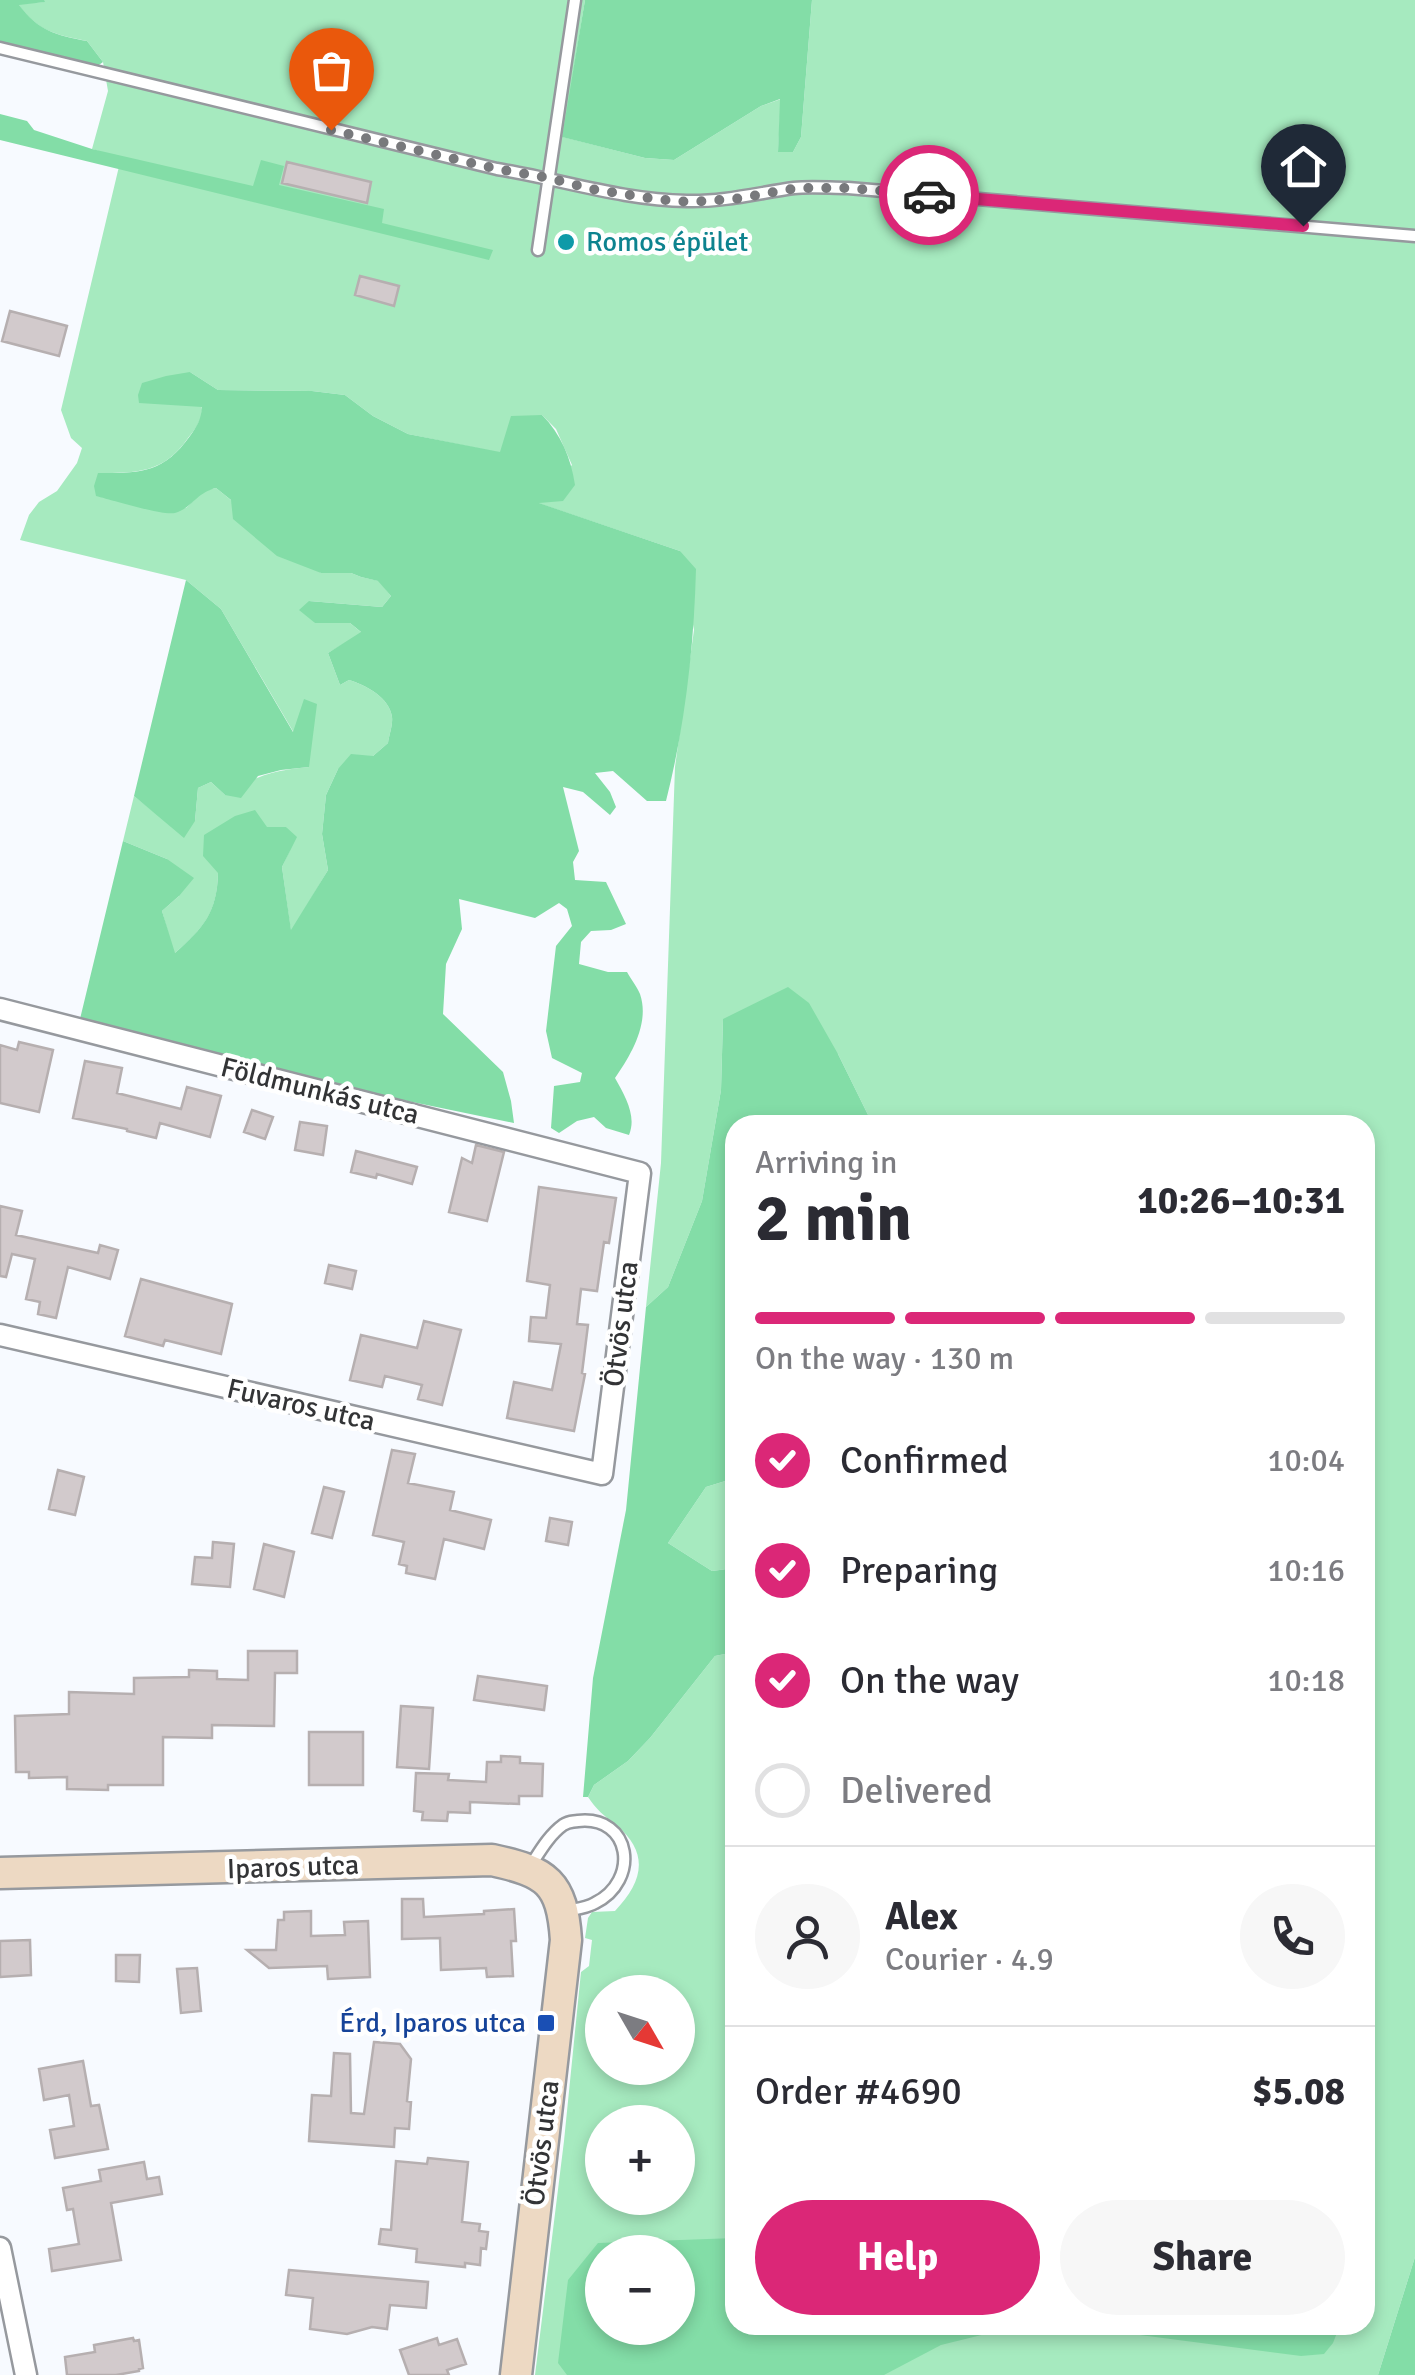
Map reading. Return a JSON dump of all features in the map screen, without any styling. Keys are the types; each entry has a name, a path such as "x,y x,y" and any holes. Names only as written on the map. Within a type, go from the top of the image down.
{"street":[{"name":"Földmunkás utca","path":"0,1009 640,1172"},
{"name":"Ötvös utca","path":"602,1474 640,1172"},
{"name":"Fuvaros utca","path":"0,1335 602,1474"},
{"name":"Iparos utca","path":"0,1874 492,1860 529,1868"},
{"path":"529,1868 545,1879 564,1912"},
{"name":"Ötvös utca","path":"516,2375 566,1940 564,1912"},
{"path":"0,2248 26,2375"}],"lane":[{"path":"538,250 575,0"},
{"path":"0,48 405,148 655,199 689,202 797,188 848,188 1415,236"},
{"path":"529,1868 542,1847 566,1822 588,1820 609,1828 622,1842 627,1857 610,1893 594,1904 564,1912"}],"green space":[{"path":"0,0 44,0 19,5 48,30 87,41 103,62 96,67 0,51"},
{"path":"44,0 585,0 563,137 645,158 674,160 761,106 781,99 778,152 793,152 801,137 812,0 1415,0 1415,2257 1378,2375 535,2375 581,1972 589,1966 592,1940 585,1938 588,1918 592,1912 615,1911 632,1889 639,1868 634,1846 627,1836 588,1797 594,1785 628,1761 650,1738 715,1656 725,1654 725,2335 1375,2335 1375,1115 868,1115 838,1054 723,1019 721,1090 702,1201 668,1287 646,1307 661,1163 675,767 694,630 680,551 535,502 572,465 556,429 542,415 501,453 408,434 373,416 345,395 218,390 190,372 202,414 179,450 149,469 98,473 186,508 203,491 216,488 321,573 351,573 379,581 391,596 382,607 309,601 315,623 350,623 362,633 328,653 340,685 349,680 376,693 387,704 392,720 388,743 373,756 338,769 326,795 322,834 328,870 291,932 282,867 290,850 286,827 267,827 218,873 215,899 207,919 174,954 162,911 179,896 167,859 123,841 134,796 154,812 195,821 198,788 211,782 225,795 265,775 309,767 294,733 221,609 186,580 20,540 29,515 39,502 57,491 77,463 82,448 71,438 61,410 121,158 92,149 108,91 103,62 87,41 48,30 33,21 18,4"},
{"path":"585,0 812,0 801,137 793,152 778,152 780,99 761,106 674,160 645,158 562,137"},
{"path":"0,114 27,121 34,130 92,149 253,186 261,160 284,166 279,185 384,209 382,223 493,250 489,260 0,140"},
{"path":"190,372 218,390 345,395 373,416 408,434 500,452 511,416 542,415 564,447 575,485 563,501 539,503 680,551 696,569 687,686 666,801 647,801 613,771 595,773 616,807 610,815 583,792 563,787 579,851 573,862 575,880 606,882 626,924 591,931 581,942 579,964 608,972 627,972 640,994 641,1027 615,1078 631,1113 629,1135 606,1128 594,1117 577,1121 559,1133 551,1128 554,1086 580,1082 582,1073 552,1058 546,1031 556,946 572,926 567,909 559,903 535,918 459,899 462,929 446,964 443,1014 503,1072 514,1123 364,1092 80,1019 123,841 167,859 194,878 162,911 175,953 201,927 215,899 218,873 203,856 204,835 235,816 255,810 267,827 286,827 297,837 282,867 291,930 328,870 322,834 326,795 338,769 351,754 373,756 388,743 391,727 387,704 363,685 349,680 340,685 328,653 361,632 350,623 315,623 299,610 309,601 382,607 391,596 378,581 351,573 321,573 277,556 233,519 231,500 216,488 175,513 96,496 98,473 150,469 170,458 190,436 202,407 139,403 138,395 142,383"},
{"path":"186,580 221,609 293,732 304,699 317,704 309,767 258,776 241,798 225,795 211,782 198,788 195,821 184,838 134,796"},
{"path":"788,987 809,1003 868,1115 725,1115 725,1481 706,1487 668,1543 712,1571 725,1569 725,1654 715,1656 628,1761 594,1785 588,1797 583,1797 593,1678 626,1510 646,1307 668,1287 702,1201 721,1090 723,1019"},
{"path":"725,1481 725,1569 712,1571 668,1543 706,1487"},
{"path":"725,2238 725,2335 982,2335 941,2345 884,2375 567,2375 558,2363 568,2280 585,2259 585,2345 695,2345 695,2239"},
{"path":"1415,2257 1415,2375 1378,2375"},
{"path":"1140,2335 1336,2335 1324,2354 1301,2356"}],"building":[{"path":"287,162 371,182 367,203 282,183"},
{"path":"360,276 399,286 394,306 355,295"},
{"path":"10,311 67,326 59,356 2,341"},
{"path":"19,1042 53,1050 39,1112 0,1103 0,1045 17,1050"},
{"path":"85,1061 122,1068 117,1093 181,1109 187,1087 221,1096 210,1137 160,1123 156,1138 73,1118"},
{"path":"252,1110 273,1117 265,1139 244,1132"},
{"path":"300,1122 327,1126 323,1155 295,1150"},
{"path":"476,1145 504,1152 487,1221 449,1212 462,1158 472,1163"},
{"path":"356,1151 417,1167 412,1184 377,1174 376,1178 351,1172"},
{"path":"539,1187 616,1198 597,1291 581,1289 577,1324 588,1325 582,1373 585,1374 574,1431 507,1418 514,1382 552,1390 561,1344 529,1341 531,1317 546,1318 550,1285 527,1281"},
{"path":"0,1206 22,1211 16,1235 98,1253 100,1245 118,1250 110,1279 68,1267 56,1318 38,1314 40,1302 26,1299 35,1259 12,1254 6,1277 0,1276"},
{"path":"329,1265 356,1271 352,1289 325,1283"},
{"path":"141,1279 232,1304 221,1354 165,1340 163,1346 125,1336"},
{"path":"424,1321 461,1330 442,1405 418,1399 422,1385 385,1376 382,1387 350,1380 361,1335 417,1348"},
{"path":"392,1450 415,1454 408,1483 454,1492 450,1510 491,1520 484,1549 444,1539 435,1579 406,1573 407,1566 399,1564 404,1542 373,1535"},
{"path":"58,1470 84,1477 75,1515 49,1509"},
{"path":"324,1487 344,1492 332,1538 312,1533"},
{"path":"550,1518 572,1522 568,1545 546,1541"},
{"path":"213,1542 234,1544 230,1587 192,1584 195,1557 212,1558"},
{"path":"264,1544 294,1552 284,1597 254,1589"},
{"path":"248,1651 297,1651 297,1673 275,1673 274,1726 212,1725 212,1738 163,1737 163,1785 67,1789 67,1777 29,1778 29,1772 16,1772 15,1716 69,1714 69,1692 134,1694 134,1678 189,1677 189,1670 217,1671 217,1679 248,1680"},
{"path":"478,1676 547,1686 544,1710 474,1700"},
{"path":"401,1706 433,1708 429,1769 397,1767"},
{"path":"309,1732 363,1732 363,1785 309,1785"},
{"path":"501,1756 520,1757 520,1763 543,1764 542,1796 519,1796 519,1804 470,1802 470,1813 448,1812 447,1821 422,1820 423,1812 414,1811 416,1773 449,1774 448,1780 486,1782 487,1762 501,1762"},
{"path":"402,1899 423,1899 424,1917 514,1909 513,1976 487,1977 486,1968 441,1970 440,1938 402,1939"},
{"path":"311,1911 311,1936 345,1935 344,1922 368,1921 370,1977 328,1979 327,1966 269,1968 247,1950 276,1950 278,1920 284,1920 284,1912"},
{"path":"30,1940 31,1975 0,1977 0,1941"},
{"path":"116,1955 140,1955 139,1982 116,1981"},
{"path":"197,1968 201,2011 181,2013 177,1969"},
{"path":"374,2042 400,2044 411,2059 409,2129 395,2128 394,2147 309,2141 312,2095 331,2096 334,2053 350,2054 351,2113 364,2114"},
{"path":"83,2061 91,2106 99,2105 108,2149 55,2158 50,2130 74,2126 69,2095 44,2100 39,2069"},
{"path":"428,2158 468,2162 462,2222 480,2224 479,2231 488,2232 486,2249 481,2248 480,2265 416,2262 417,2249 379,2244 381,2229 391,2230 396,2161 427,2164"},
{"path":"144,2162 147,2179 159,2177 162,2194 111,2203 121,2260 52,2271 49,2249 79,2244 73,2209 67,2210 63,2188 101,2181 99,2170"},
{"path":"289,2270 428,2282 426,2308 390,2305 387,2329 372,2327 347,2334 310,2329 313,2298 286,2295"},
{"path":"437,2338 439,2345 457,2339 466,2364 447,2370 449,2375 409,2375 400,2350"},
{"path":"139,2340 143,2368 139,2371 67,2375 65,2357 95,2352 94,2345"}],"way so far":[{"path":"331,130 497,169 655,199 735,199 797,188 929,195"}],"place":[{"name":"Romos épület","path":"566,242"},
{"name":"Érd, Iparos utca","path":"546,2023"}],"route":[{"path":"929,195 1303,226"}]}
